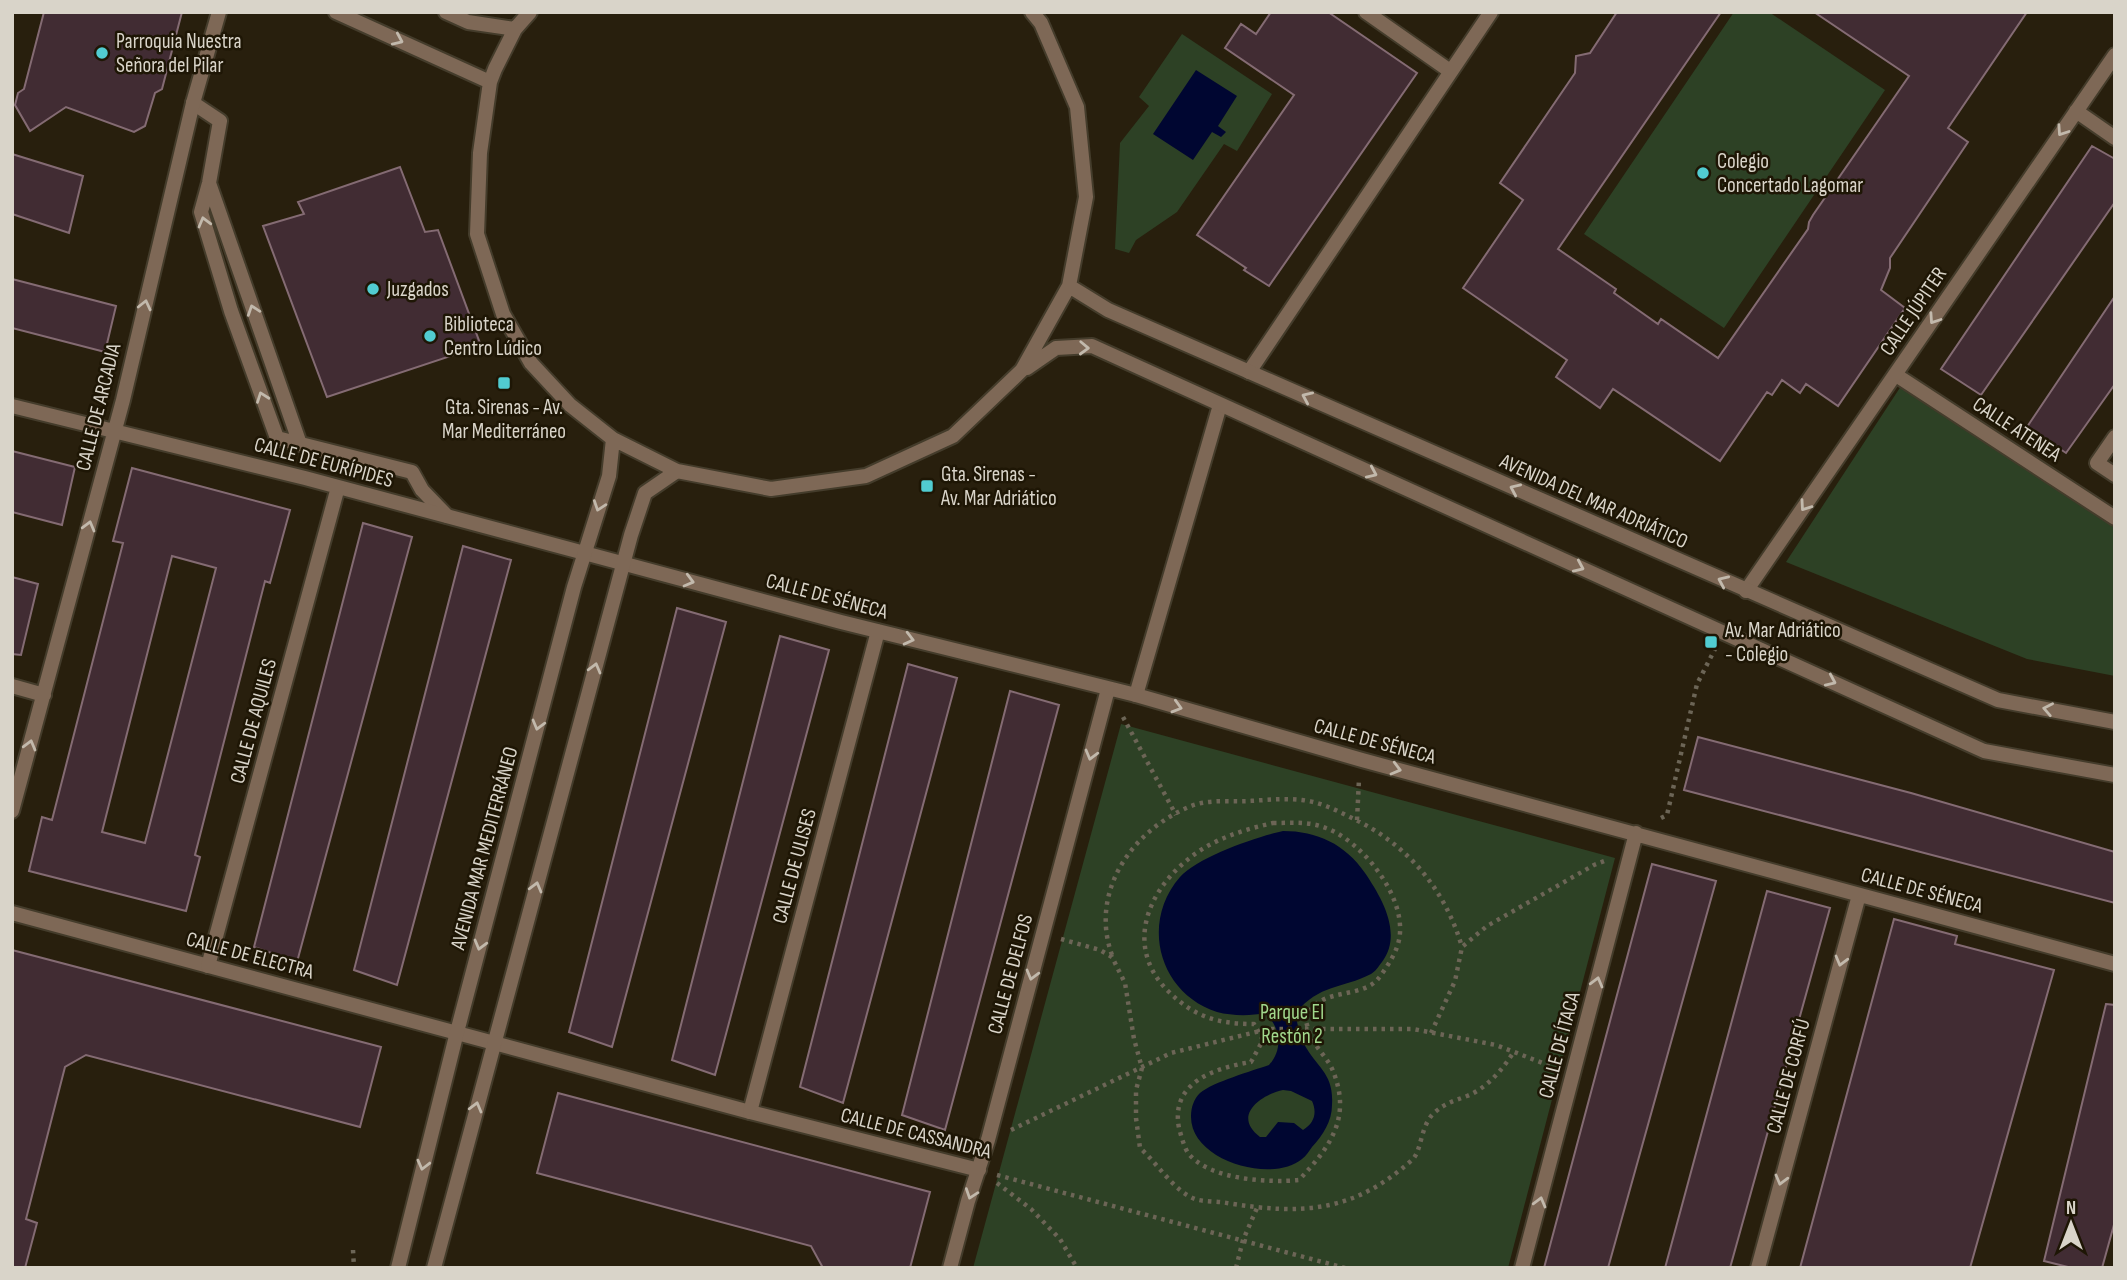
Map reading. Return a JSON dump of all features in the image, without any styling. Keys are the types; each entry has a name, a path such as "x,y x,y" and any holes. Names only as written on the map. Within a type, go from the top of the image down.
{"street":[{"name":"CALLE DE ARCADIA","path":"12,811 114,431 192,103 219,12"},
{"path":"336,12 490,82"},
{"path":"446,12 468,22 515,29"},
{"path":"530,12 515,29 490,82 480,153 477,234 503,314 531,363 570,405 613,439 677,471 771,489 866,477 953,436 1022,370 1056,348 1092,346 1984,751 2115,775"},
{"path":"1022,370 1069,286 1086,197 1077,107 1041,23 1032,12"},
{"path":"1366,12 1450,71"},
{"path":"1249,372 1491,12"},
{"name":"CALLE JÚPITER","path":"1746,591 2115,55"},
{"path":"192,103 220,121 201,212 231,311 277,438 412,472 422,489 447,516"},
{"path":"2076,111 2115,138"},
{"path":"209,183 300,444"},
{"name":"AVENIDA DEL MAR ADRIÁTICO","path":"1069,286 1108,310 1998,700 2115,722"},
{"name":"CALLE ATENEA","path":"1896,375 2115,517"},
{"path":"1136,695 1220,405"},
{"name":"CALLE DE EURÍPIDES","path":"12,407 338,487 623,563"},
{"path":"2115,437 2097,463 2115,475"},
{"name":"AVENIDA MAR MEDITERRÁNEO","path":"398,1268 457,1032 584,553 609,477 613,439"},
{"path":"434,1268 623,563 645,493 677,471"},
{"name":"CALLE DE AQUILES","path":"208,966 338,487"},
{"name":"CALLE DE SÉNECA","path":"623,563 878,631 1136,695 1362,760 2115,964"},
{"name":"CALLE DE ULISES","path":"750,1112 878,631"},
{"path":"12,686 44,695"},
{"name":"CALLE DE DELFOS","path":"950,1268 988,1140 1108,689"},
{"name":"CALLE DE ÍTACA","path":"1522,1268 1636,833"},
{"name":"CALLE DE CORFÚ","path":"1758,1268 1858,895"},
{"name":"CALLE DE ELECTRA","path":"12,913 477,1037"},
{"name":"CALLE DE CASSANDRA","path":"477,1037 750,1112 979,1170"}],"path":[{"path":"1636,833 1667,815 1697,684 1724,632"},
{"path":"1108,689 1176,815"},
{"path":"1356,820 1362,760"},
{"path":"1431,1033 1455,981 1462,947 1454,920 1423,870 1381,833 1325,805 1289,800 1219,801 1192,806 1176,815 1141,840 1119,866 1110,887 1106,911 1108,943 1125,983 1134,1039 1142,1068 1136,1090 1140,1148 1158,1164 1171,1182 1195,1199 1257,1208 1301,1210 1355,1199 1385,1183 1415,1157 1422,1132 1432,1115 1450,1101 1483,1088 1513,1053"},
{"path":"1273,823 1305,823 1326,828 1356,845 1387,884 1399,922 1398,945 1375,982 1356,991 1338,993 1317,1003 1305,1018 1308,1028 1333,1070 1339,1091 1338,1125 1332,1141 1299,1180 1274,1183 1245,1179 1205,1166 1188,1153 1177,1115 1186,1088 1204,1077 1234,1065 1251,1062 1263,1040 1254,1024 1233,1024 1207,1019 1172,995 1158,981 1150,966 1144,951 1144,930 1160,888 1186,860 1219,840 1273,823"},
{"path":"1462,947 1488,926 1594,865 1631,854"},
{"path":"1043,934 1100,950 1112,957"},
{"path":"988,1140 1171,1053 1275,1029 1413,1029 1496,1045 1573,1074"},
{"path":"979,1170 1031,1209 1060,1239 1077,1268"},
{"name":"CALLE DE CASSANDRA","path":"979,1170 1345,1268"},
{"path":"1236,1268 1243,1241 1257,1208"},
{"path":"353,1250 354,1268"}],"green space":[{"path":"1734,12 1769,12 1885,90 1724,328 1584,234"},
{"path":"1182,34 1272,94 1237,151 1224,144 1177,212 1136,240 1129,253 1115,249 1120,143 1149,106 1139,97"},
{"path":"1903,383 2115,527 2115,676 2027,659 1786,562"},
{"name":"Parque El Restón 2","path":"1121,724 1615,858 1508,1268 973,1268"}],"water":[{"path":"1196,70 1237,96 1218,126 1226,132 1221,137 1212,132 1193,160 1153,134"},
{"path":"1283,831 1307,833 1329,841 1349,854 1378,894 1388,916 1391,940 1382,962 1373,973 1322,992 1296,1013 1304,1044 1330,1085 1332,1111 1323,1133 1303,1158 1289,1166 1272,1169 1235,1164 1218,1156 1204,1145 1194,1132 1191,1116 1192,1106 1206,1089 1269,1065 1278,1046 1274,1025 1265,1013 1229,1014 1197,1003 1181,989 1169,973 1162,955 1159,935 1161,915 1168,895 1180,877 1213,855","holes":["1283,1090 1312,1101 1315,1113 1310,1124 1303,1130 1294,1123 1278,1122 1266,1137 1260,1137 1249,1122 1252,1108 1266,1096"]}],"building":[{"name":"Parroquia Nuestra Señora del Pilar","path":"44,12 182,12 162,89 155,93 145,126 134,132 66,107 30,131 15,105 18,93 24,89"},
{"path":"1271,12 1328,12 1417,73 1269,286 1197,235 1294,95 1225,48 1241,24 1256,34"},
{"path":"1617,12 1721,12 1558,249 1616,289 1614,293 1658,324 1661,319 1718,358 1808,229 1813,215 1909,76 1814,12 2027,12 1948,128 1968,142 1890,258 1890,268 1881,290 1905,308 1838,406 1806,384 1800,393 1782,380 1772,395 1767,392 1720,461 1613,389 1600,408 1556,377 1567,360 1463,288 1523,200 1500,183 1575,73 1576,56 1590,53"},
{"path":"2092,146 2115,159 2115,202 1981,395 1941,369"},
{"path":"12,154 83,176 69,233 12,214"},
{"name":"Juzgados","path":"400,167 425,232 438,230 481,346 327,397 263,226 304,214 298,202"},
{"path":"12,279 116,306 105,352 12,328"},
{"path":"2115,296 2115,384 2066,453 2027,427"},
{"path":"12,451 75,467 62,525 12,512"},
{"path":"132,468 290,510 270,583 265,581 195,855 200,857 186,911 29,871 42,817 52,820 123,543 113,541","holes":["172,556 216,568 145,843 102,832"]},
{"path":"363,523 412,537 297,962 254,947"},
{"path":"463,546 511,560 397,985 354,970"},
{"path":"12,577 38,584 21,655 12,654"},
{"path":"677,608 726,622 612,1047 569,1032"},
{"path":"780,636 829,650 715,1075 672,1060"},
{"path":"908,664 957,678 843,1103 800,1087"},
{"path":"1010,691 1059,705 945,1130 902,1115"},
{"path":"1698,737 1911,793 2115,852 2115,903 1684,790"},
{"path":"1652,864 1716,881 1608,1268 1544,1268"},
{"path":"1767,891 1830,908 1730,1268 1665,1268"},
{"path":"1894,919 1957,936 1955,944 2054,970 1970,1268 1800,1268"},
{"path":"12,950 381,1047 360,1127 86,1055 65,1067 26,1219 37,1223 25,1268 12,1268"},
{"path":"2106,1004 2115,1005 2115,1221 2102,1268 2072,1268 2044,1261"},
{"path":"558,1093 930,1192 910,1268 823,1268 811,1246 537,1173"}],"place":[{"name":"Parroquia Nuestra Señora del Pilar","path":"102,53"},
{"name":"Colegio Concertado Lagomar","path":"1703,173"},
{"name":"Juzgados","path":"373,289"},
{"name":"Biblioteca Centro Lúdico","path":"430,336"},
{"name":"Gta. Sirenas - Av. Mar Mediterráneo","path":"504,383"},
{"name":"Gta. Sirenas - Av. Mar Adriático","path":"927,486"},
{"name":"Av. Mar Adriático - Colegio","path":"1711,642"}]}
